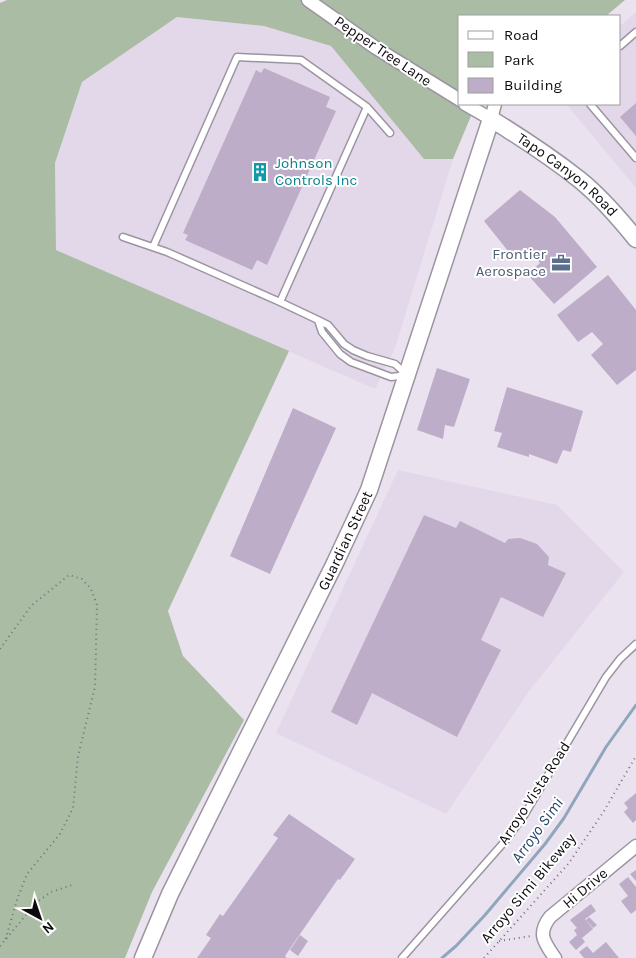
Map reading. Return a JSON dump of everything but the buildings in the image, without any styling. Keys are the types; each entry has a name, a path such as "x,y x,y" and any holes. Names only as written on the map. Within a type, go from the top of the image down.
{"street":[{"name":"Pepper Tree Lane","path":"308,0 376,48 458,99"},
{"path":"469,105 493,112"},
{"name":"Tapo Canyon Road","path":"493,112 581,181 605,203 636,239"},
{"name":"Guardian Street","path":"143,958 170,894 335,563 369,490 493,112"},
{"name":"Hi Drive","path":"542,935 544,925 550,917 636,846"},
{"path":"542,935 545,944 555,958"}],"lane":[{"path":"621,45 636,32"},
{"path":"153,247 237,57 301,60 367,107 390,134"},
{"path":"591,105 636,158"},
{"path":"280,302 367,107"},
{"path":"123,237 167,252 318,320 328,325 344,344 353,350 395,364 408,375"},
{"path":"318,320 322,332 340,354 351,362 391,377 408,375"},
{"name":"Arroyo Vista Road","path":"402,958 506,840 525,814 606,677 620,659 636,644"}],"path":[{"path":"0,649 31,606 69,575 82,578 91,589 98,604 95,687 78,756 73,808 60,834 27,874 5,941"},
{"name":"Arroyo Simi Bikeway","path":"484,958 569,863 604,811 636,756"},
{"path":"0,946 36,902 51,892 72,885"},
{"path":"499,941 542,935"}],"shaded area":[{"path":"636,12 636,188 567,105 621,105 621,25"},
{"path":"177,17 264,26 331,46 424,159 453,159 395,348 375,389 56,250 55,163 82,82"},
{"path":"398,470 557,505 624,572 530,690 446,814 276,733"}],"green space":[{"path":"7,0 625,0 607,15 458,15 458,105 476,105 453,159 424,159 331,46 264,26 177,17 82,82 55,163 56,250 289,351 168,611 183,656 244,720 152,892 125,958 0,958 0,3"}],"waterway":[{"name":"Arroyo Simi","path":"442,958 485,915 545,844 564,818 606,747 636,705"}],"place":[{"name":"Johnson Controls Inc","path":"260,172"},
{"name":"Frontier Aerospace","path":"561,263"}]}
